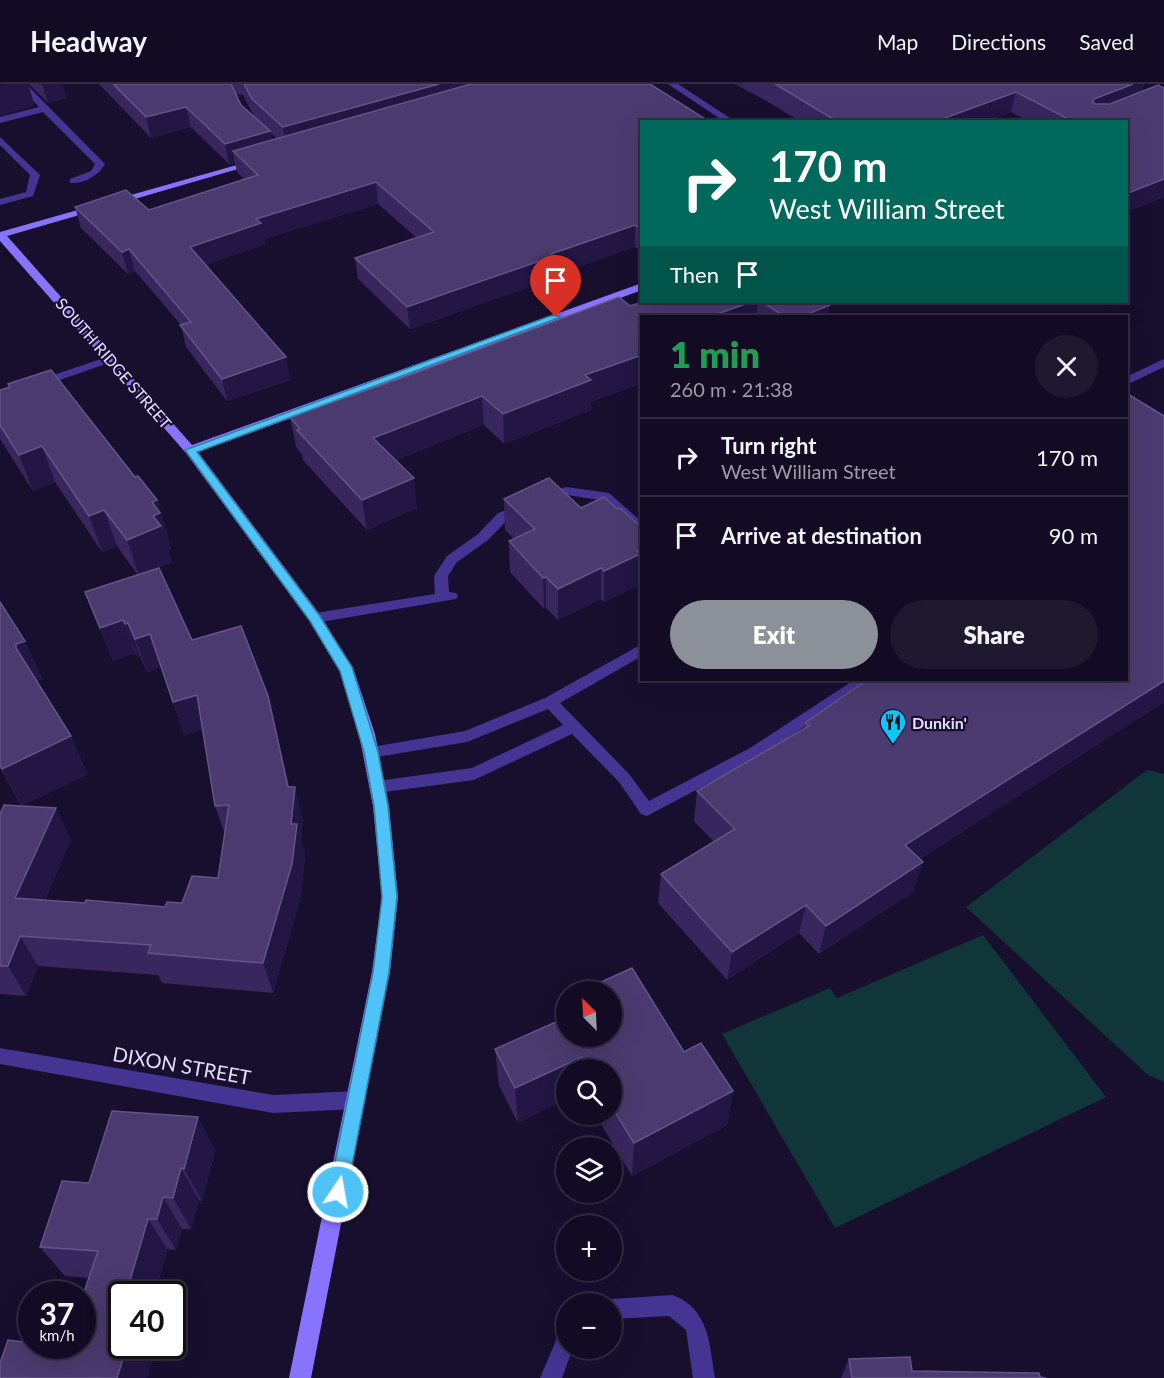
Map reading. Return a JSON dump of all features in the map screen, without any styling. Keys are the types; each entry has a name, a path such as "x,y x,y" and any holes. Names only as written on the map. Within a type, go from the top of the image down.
{"street":[{"path":"21,84 100,164 95,173 74,181"},
{"path":"672,84 729,120"},
{"path":"0,120 44,109"},
{"path":"0,140 35,175 34,193 0,202"},
{"path":"0,235 263,160"},
{"name":"SOUTH RIDGE STREET","path":"0,235 190,450 315,618 347,671 371,752 378,787 390,897 381,972 300,1378"},
{"path":"190,450 640,287"},
{"path":"0,397 110,359"},
{"path":"1128,381 1164,362"},
{"path":"315,618 447,597 441,576 452,560 483,537 503,516 566,491 604,496 640,527"},
{"path":"371,752 467,736 549,702 640,650"},
{"path":"549,702 624,778 647,810 755,752 862,681"},
{"path":"378,787 474,774 574,727"},
{"name":"DIXON STREET","path":"0,1056 273,1104 357,1100"},
{"path":"622,1308 673,1305 695,1325 704,1378"},
{"path":"551,1378 559,1359"}],"green space":[{"path":"1147,770 1164,774 1164,1082 1148,1075 966,907"},
{"path":"983,935 1106,1097 835,1228 722,1034 830,988 837,998"}],"building":[{"path":"113,84 231,84 241,105 270,131 225,144 186,107 146,117"},
{"path":"244,84 439,84 283,127 252,99"},
{"path":"471,84 650,84 707,120 640,120 640,228 635,225 407,307 355,258 434,232 376,182 256,219 261,223 190,247 286,357 222,379 180,325 191,322 129,249 122,252 75,207 126,190 149,210 258,175 233,151"},
{"path":"775,84 1133,84 1094,99 1095,104 1110,104 1158,85 1164,88 1164,179 1128,193 1128,120 1070,120 1016,92 939,120 835,120"},
{"path":"619,297 630,306 640,303 748,303 715,315 640,315 640,356 585,375 591,380 503,414 482,396 373,438 414,478 362,500 297,430 300,429 290,417"},
{"path":"764,303 826,303 830,305 805,315 782,315"},
{"path":"51,370 135,477 138,476 157,500 152,502 160,513 153,516 161,526 127,540 104,510 89,516 42,446 19,455 0,425 0,390 10,387 8,384"},
{"path":"1128,394 1164,416 1164,681 905,845 923,862 826,926 806,905 732,952 661,874 735,829 697,791 809,726 805,723 866,681 1128,681"},
{"path":"549,478 581,508 604,497 640,526 640,549 637,551 640,554 604,571 601,568 558,589 546,577 543,578 509,541 535,529 504,499"},
{"path":"159,568 192,640 241,626 268,696 288,787 295,787 291,824 297,824 292,864 263,963 148,953 151,945 20,936 8,966 0,966 0,814 4,805 56,808 15,898 85,903 86,900 165,907 167,902 182,903 192,876 218,878 229,805 215,806 197,695 173,702 150,634 135,639 128,623 125,624 123,620 100,628 85,592"},
{"path":"0,602 25,641 16,644 16,648 71,736 2,769 0,765"},
{"path":"632,968 684,1052 701,1043 733,1091 634,1143 622,1123 622,1059 583,1059 582,1057 556,1059 556,1069 515,1088 495,1049 556,1022 556,1047 622,1047 622,981 603,981"},
{"path":"112,1111 198,1117 184,1169 181,1168 173,1198 163,1197 157,1219 148,1219 130,1281 108,1281 108,1359 123,1359 117,1378 0,1378 0,1363 8,1340 18,1341 18,1359 96,1359 96,1281 88,1281 98,1251 40,1247 62,1181 89,1183"},
{"path":"910,1357 912,1371 1039,1373 1040,1377 1046,1378 852,1378 849,1359"}],"place":[{"name":"Dunkin'","path":"893,745"}],"route":[{"path":"338,1192 381,972 390,897 381,806 371,752 347,671 315,618 190,450 556,317"}]}
